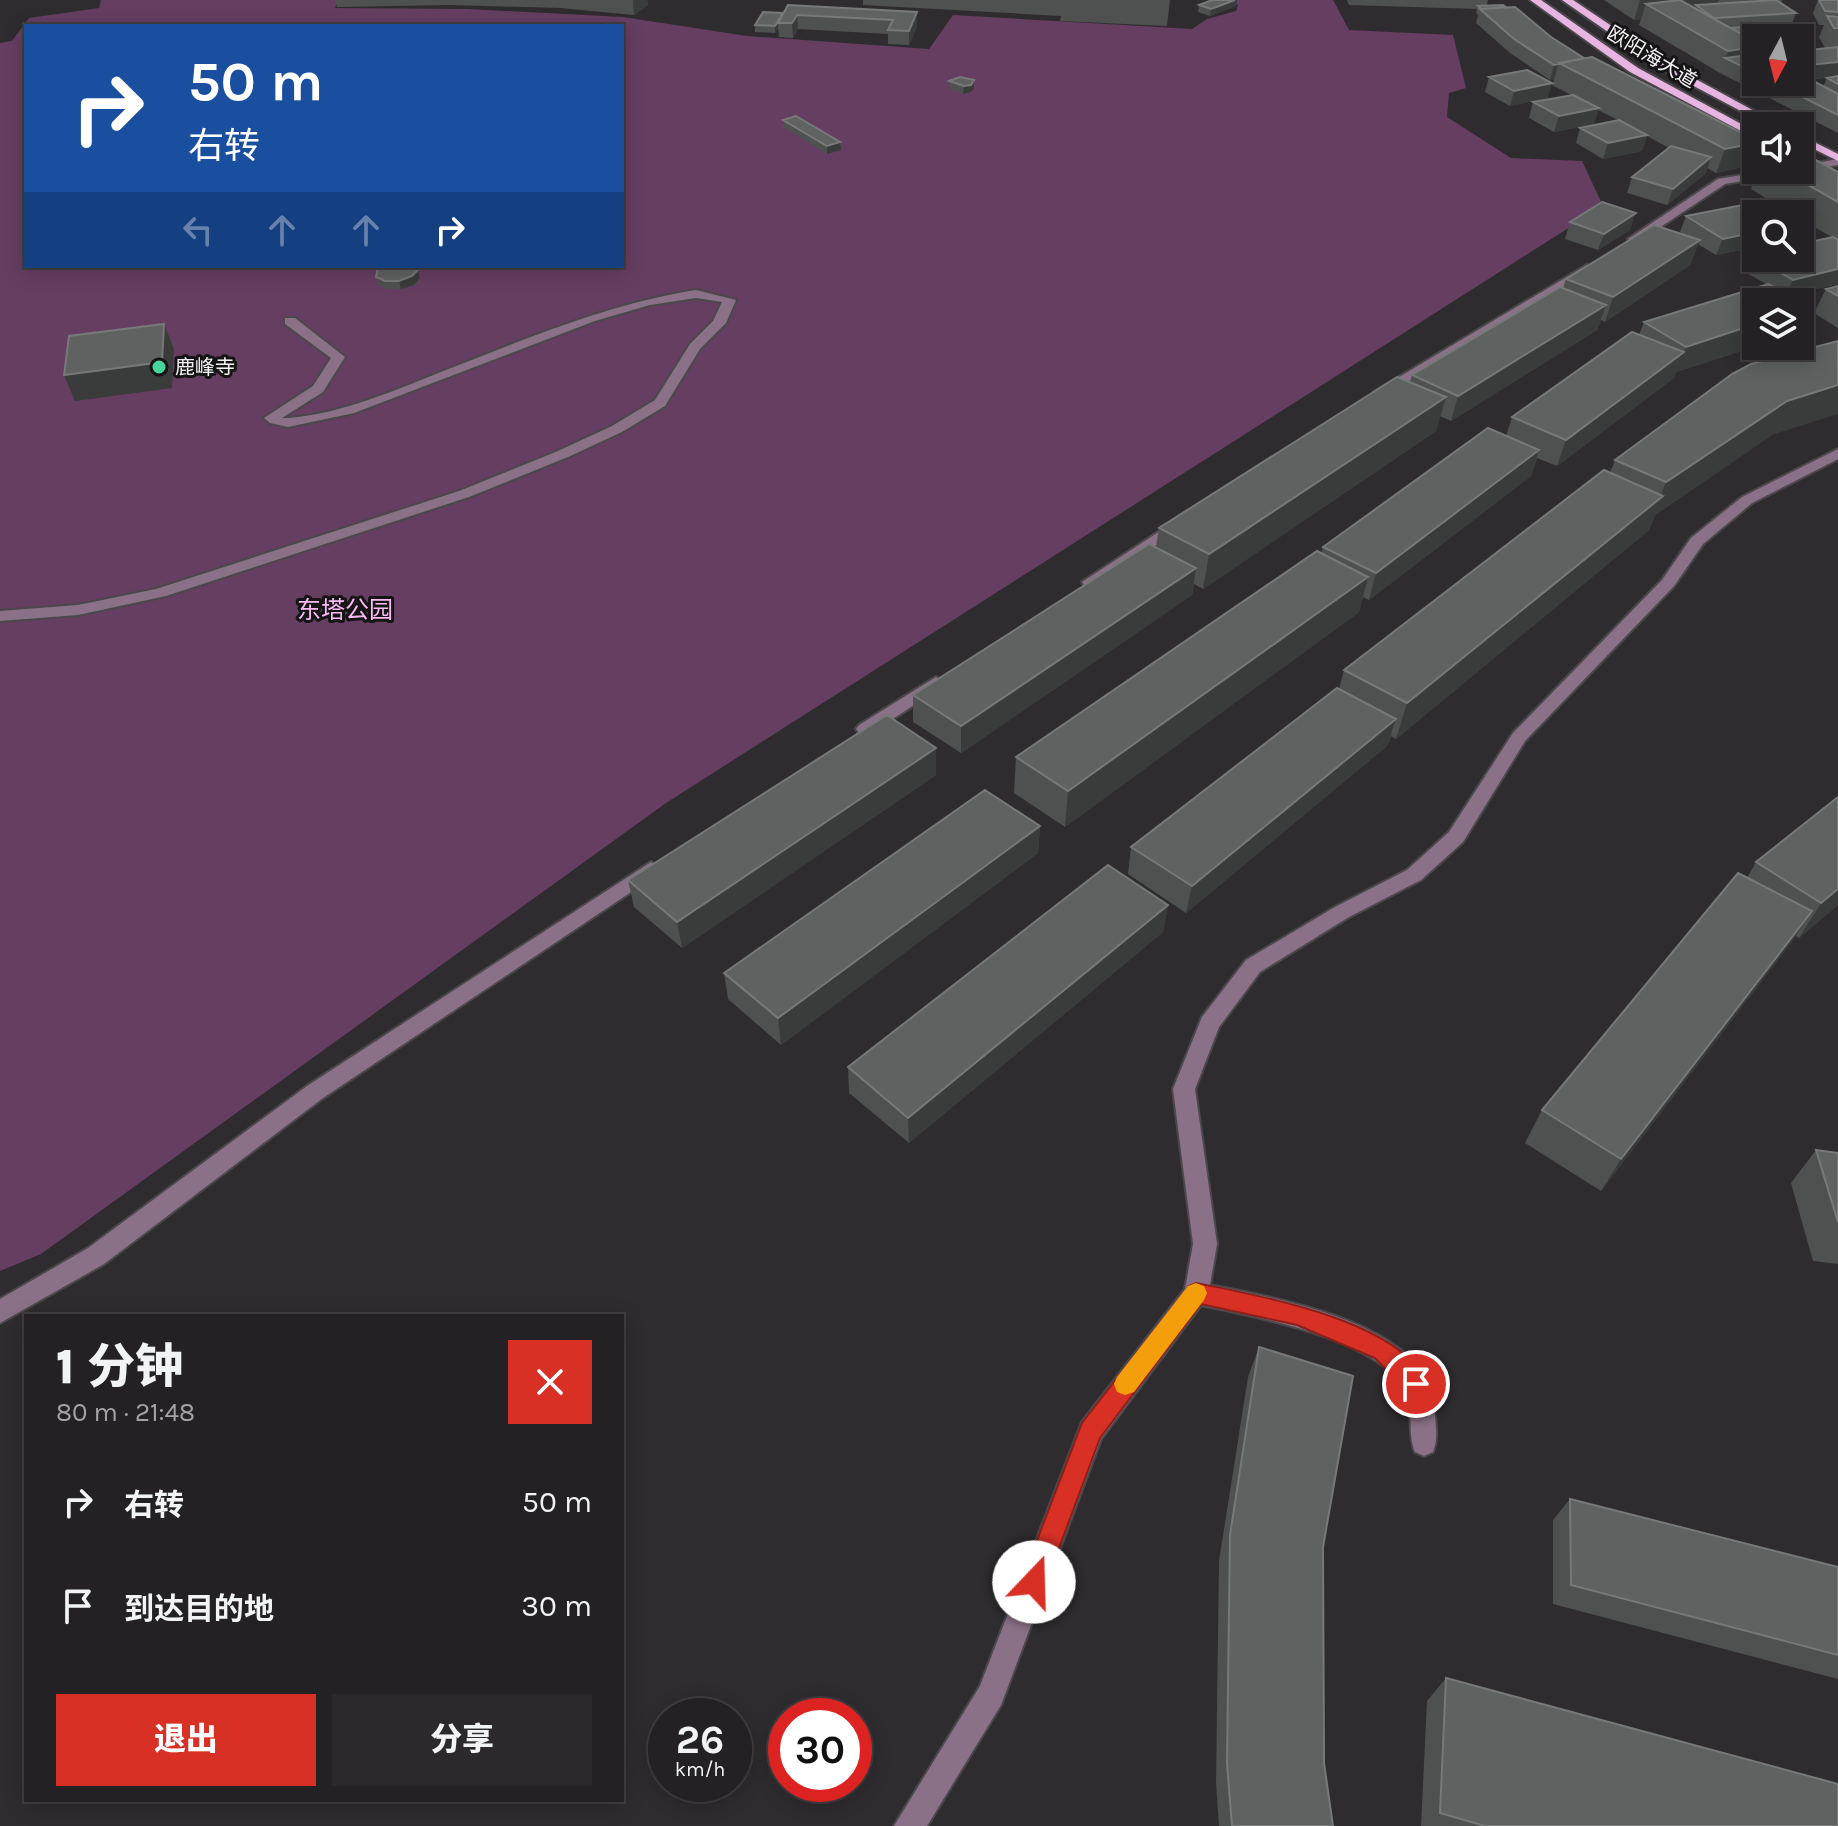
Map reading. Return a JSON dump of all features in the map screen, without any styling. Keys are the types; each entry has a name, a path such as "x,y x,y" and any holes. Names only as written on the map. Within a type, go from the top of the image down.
{"main road":[{"name":"欧阳海大道","path":"1535,0 1634,70 1742,128"},
{"name":"欧阳海大道","path":"1567,0 1664,66 1751,112"},
{"path":"1814,146 1838,160"},
{"path":"1814,171 1825,174"}],"street":[{"path":"1814,166 1838,160"},
{"path":"1623,246 1722,181 1742,178"},
{"path":"1365,402 1596,263"},
{"path":"0,616 78,610 160,593 464,494 563,454 617,429 660,403 695,347 719,323 730,300 716,292 682,294 597,315 390,398 330,418 279,423 271,418 318,389 338,357 290,321"},
{"path":"909,1826 991,1695 1091,1431 1196,1293 1205,1244 1184,1089 1210,1023 1253,966 1342,912 1414,875 1456,837 1519,737 1668,583 1697,541 1747,500 1838,453"},
{"path":"1078,590 1195,513"},
{"path":"854,736 949,674"},
{"path":"0,1312 96,1256 315,1092 669,857"},
{"path":"1196,1293 1299,1315 1383,1350 1416,1384 1424,1443"}],"green space":[{"name":"东塔公园","path":"101,0 339,0 335,8 467,9 623,17 747,36 929,49 953,15 1192,29 1207,19 1236,11 1238,5 1228,0 1333,0 1349,30 1453,35 1466,88 1449,93 1447,117 1511,158 1582,161 1603,206 666,803 41,1254 0,1271 0,43 12,41 24,25 24,268 624,268 624,24 25,24 29,18 99,8"}],"building":[{"path":"1212,0 1235,0 1211,9 1199,5"},
{"path":"1680,0 1742,34 1742,49 1728,51 1646,4"},
{"path":"1776,0 1796,13 1714,18 1696,5"},
{"path":"1819,0 1838,0 1838,12 1825,11"},
{"path":"788,5 917,12 909,31 888,30 893,20 797,15 792,23 778,23"},
{"path":"1478,6 1506,7 1481,9"},
{"path":"1515,7 1551,37 1584,58 1554,65 1514,39 1480,9"},
{"path":"763,12 783,13 775,26 755,25"},
{"path":"1827,16 1838,17 1838,28 1834,28"},
{"path":"1838,47 1838,62 1814,65 1814,50"},
{"path":"1742,56 1742,66 1725,58"},
{"path":"1592,57 1742,133 1742,146 1725,149 1559,63"},
{"path":"1527,70 1552,83 1514,91 1489,77"},
{"path":"1838,76 1838,84 1827,78"},
{"path":"960,77 974,80 971,85 964,86 949,81"},
{"path":"1814,81 1838,94 1838,115 1801,96 1814,96"},
{"path":"1573,95 1599,108 1559,116 1533,102"},
{"path":"796,116 840,142 827,146 783,120"},
{"path":"1619,120 1647,135 1608,143 1580,128"},
{"path":"1671,146 1711,157 1673,189 1632,177"},
{"path":"1814,159 1838,172 1838,202 1806,184 1814,184"},
{"path":"1602,202 1636,213 1604,234 1570,222"},
{"path":"1742,205 1742,235 1723,239 1686,216"},
{"path":"1654,225 1700,240 1613,297 1566,279"},
{"path":"1833,237 1838,240 1838,269 1793,280 1780,272 1814,272 1814,241"},
{"path":"378,268 418,270 399,281 376,277"},
{"path":"1768,284 1776,288 1755,288"},
{"path":"1838,286 1838,296 1826,289"},
{"path":"1560,287 1606,305 1458,396 1412,375"},
{"path":"1742,292 1742,329 1686,347 1644,322"},
{"path":"164,324 162,362 64,375 69,336"},
{"path":"1632,332 1684,352 1566,440 1512,417"},
{"path":"1838,341 1838,385 1787,401 1666,482 1615,460 1732,374 1766,360 1814,360 1814,347"},
{"path":"1397,377 1446,397 1209,554 1159,528"},
{"path":"1488,428 1539,450 1376,573 1323,547"},
{"path":"1604,470 1663,496 1407,703 1344,670"},
{"path":"1149,544 1196,568 961,726 913,695"},
{"path":"1317,551 1368,577 1068,791 1016,757"},
{"path":"1337,688 1396,719 1192,886 1131,847"},
{"path":"887,715 936,748 677,922 628,880"},
{"path":"985,790 1040,826 778,1018 724,973"},
{"path":"1838,797 1838,889 1821,903 1756,862"},
{"path":"1108,865 1168,905 908,1118 848,1067"},
{"path":"1738,873 1812,911 1621,1159 1542,1110"},
{"path":"1816,1150 1838,1153 1838,1222"},
{"path":"1259,1347 1353,1376 1323,1547 1324,1763 1333,1826 1232,1826 1227,1763 1230,1535"},
{"path":"1570,1499 1838,1567 1838,1655 1571,1585"},
{"path":"1446,1678 1838,1784 1838,1826 1485,1826 1440,1813"}],"slow traffic":[{"path":"1125,1384 1196,1293"}],"place":[{"name":"鹿峰寺","path":"159,367"}],"route":[{"path":"1034,1582 1091,1431 1196,1293 1299,1315 1383,1350 1416,1384"}]}
